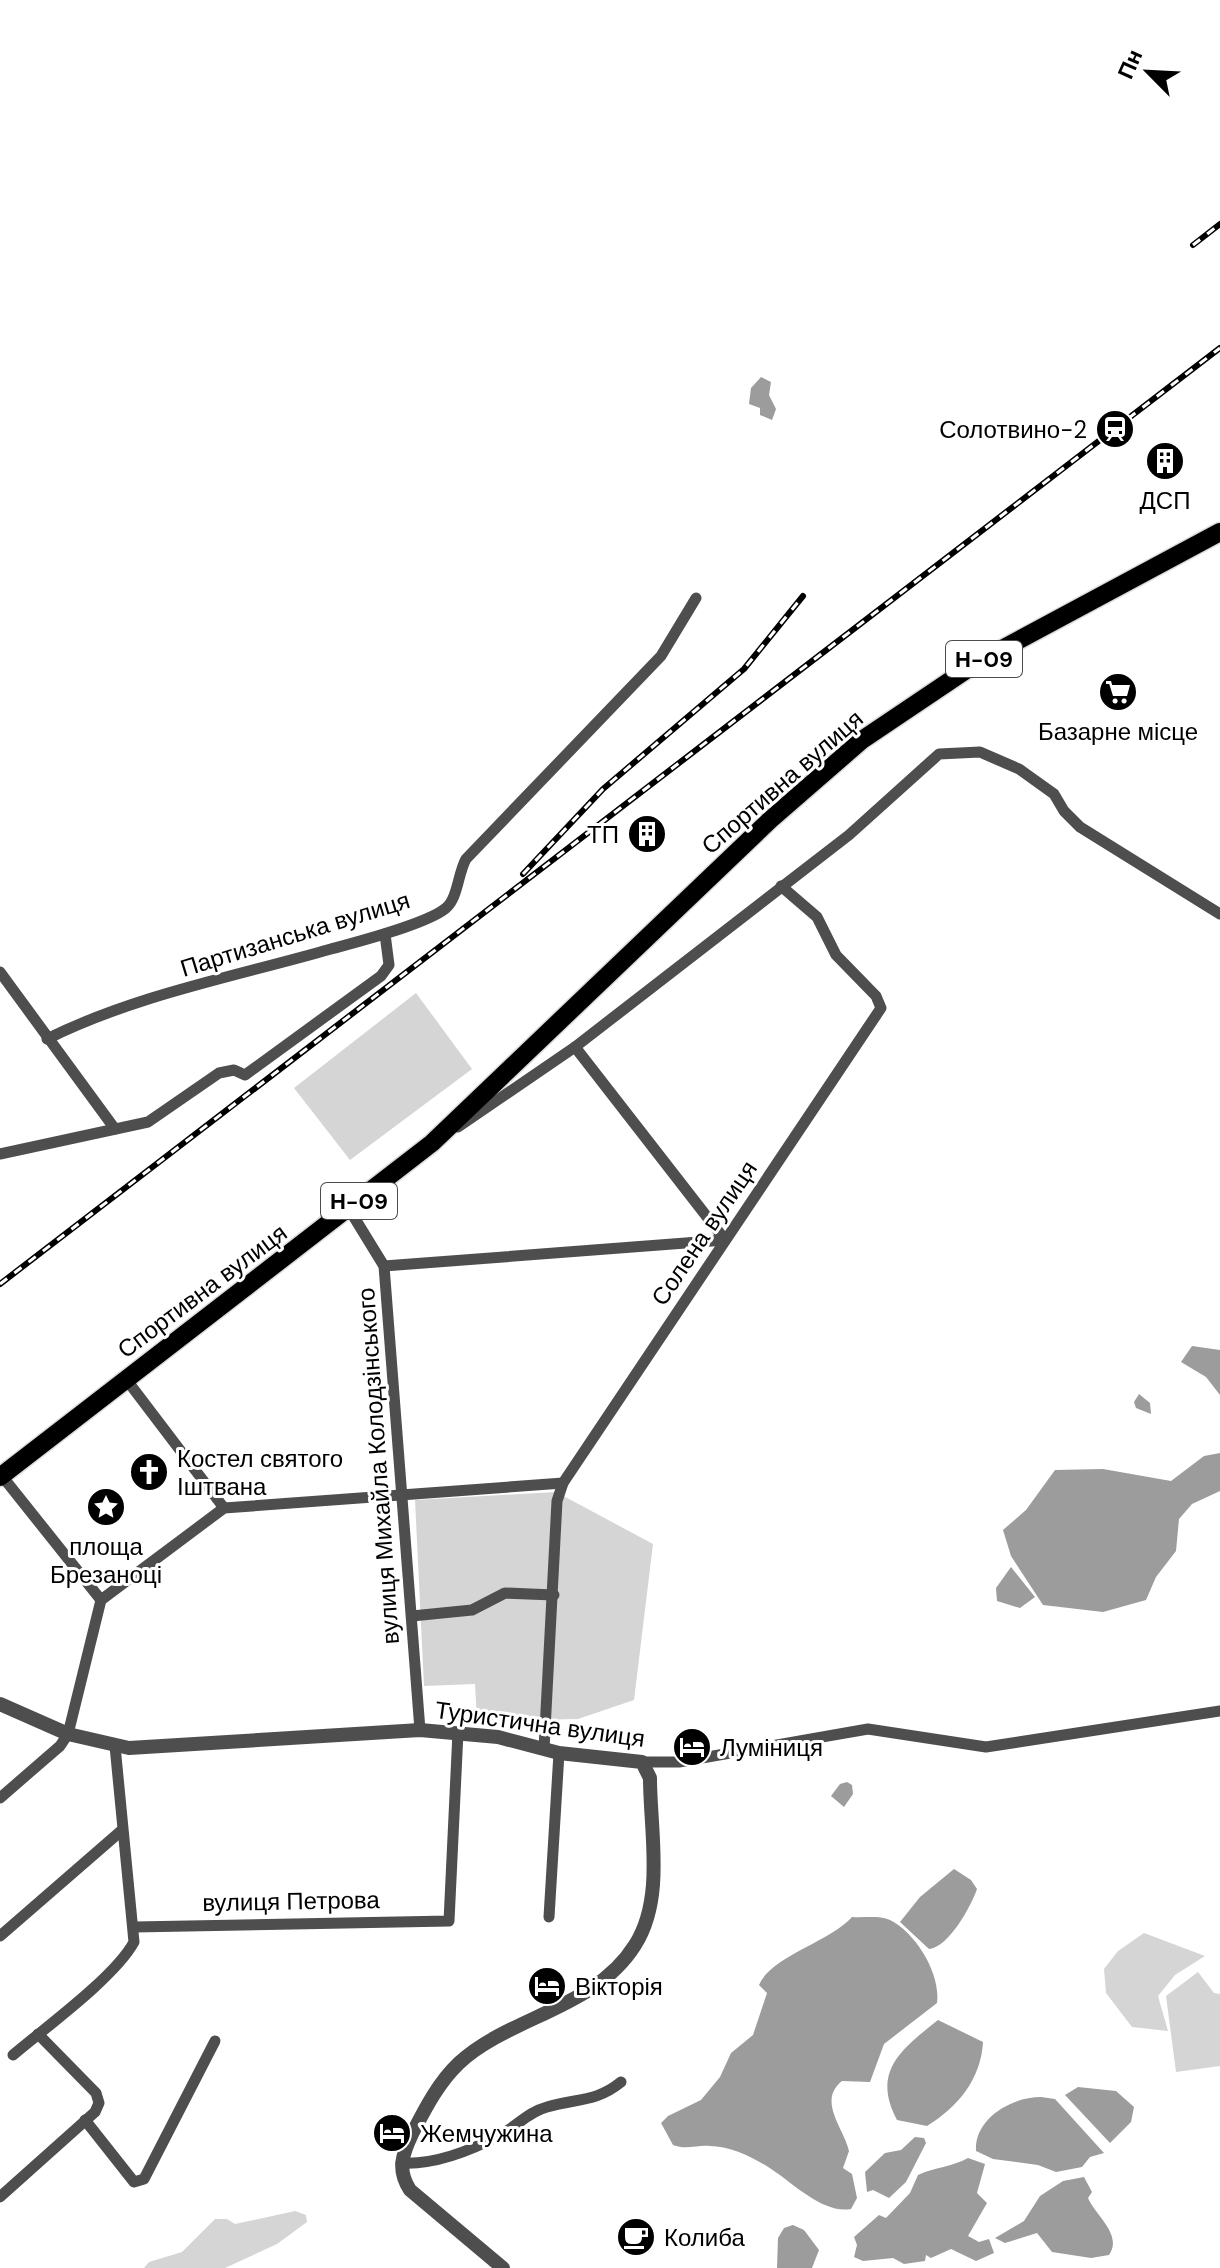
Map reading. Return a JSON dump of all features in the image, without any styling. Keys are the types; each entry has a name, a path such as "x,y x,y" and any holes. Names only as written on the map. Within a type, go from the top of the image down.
{"main road":[{"name":"Спортивна вулиця","path":"1,1477 432,1143 770,820 862,740 978,662 1220,532"}],"street":[{"name":"Партизанська вулиця","path":"47,1039 71,1027 154,999 385,934 444,910 452,902 459,871 466,859 661,656 696,598"},
{"name":"Спортивна вулиця","path":"432,1143 575,1047 849,835 939,754 980,752 1019,769 1054,794 1064,811 1080,827 1220,914"},
{"name":"Солена вулиця","path":"563,1483 881,1008 876,996 836,955 817,917 781,886"},
{"path":"0,1154 148,1122 219,1073 234,1070 245,1075 386,972 385,934"},
{"path":"0,972 115,1129"},
{"path":"575,1047 725,1240"},
{"name":"вулиця Михайла Колодзінського","path":"349,1209 384,1266 420,1730"},
{"path":"384,1266 725,1240"},
{"path":"126,1379 224,1508"},
{"path":"1,1477 101,1600"},
{"path":"0,1798 60,1746 68,1734 101,1600 224,1508 563,1483 557,1501 549,1917"},
{"path":"412,1616 472,1610 505,1593 554,1595"},
{"name":"Туристична вулиця","path":"0,1704 68,1734 115,1746 178,1748 420,1730 498,1737 551,1751 642,1762 679,1762 868,1729 986,1747 1220,1711"},
{"name":"вулиця Петрова","path":"134,1927 449,1921 458,1732"},
{"path":"13,2055 128,1952 134,1942 115,1746"},
{"path":"503,2268 410,2190 401,2176 401,2163 426,2107 460,2063 586,1991 623,1963 637,1942 649,1915 653,1886 650,1778 642,1762"},
{"path":"0,1936 121,1831"},
{"path":"0,2197 85,2120 99,2103 96,2093 38,2034"},
{"path":"85,2120 134,2182 144,2179 215,2041"},
{"path":"401,2163 439,2160 503,2134 519,2119 546,2107 603,2097 621,2082"}],"shaded area":[{"path":"761,377 771,382 769,395 776,409 772,420 760,415 760,408 749,404 751,388"},
{"path":"416,993 472,1069 350,1160 294,1088"},
{"path":"1192,1346 1220,1350 1220,1395 1206,1377 1181,1362"},
{"path":"1139,1394 1150,1403 1151,1414 1136,1408 1134,1402"},
{"path":"1220,1453 1220,1491 1192,1504 1179,1519 1176,1551 1156,1577 1146,1600 1103,1612 1043,1605 1011,1556 1003,1530 1026,1510 1055,1470 1103,1469 1171,1481 1204,1456"},
{"path":"556,1492 653,1544 634,1700 578,1719 477,1721 475,1684 424,1686 415,1500"},
{"path":"1011,1567 1035,1597 1020,1608 997,1601 996,1588"},
{"path":"847,1782 852,1785 853,1794 844,1807 831,1796 840,1784"},
{"path":"954,1869 971,1880 977,1889 951,1934 937,1947 929,1949 900,1922 920,1897"},
{"path":"852,1917 886,1918 909,1934 931,1967 937,2003 884,2044 870,2082 842,2081 835,2089 832,2097 834,2115 849,2151 843,2168 852,2174 857,2198 851,2209 841,2209 820,2203 744,2154 726,2148 673,2145 661,2123 668,2116 701,2100 720,2077 731,2053 753,2035 767,1993 759,1985 766,1975 788,1957 830,1934"},
{"path":"1144,1933 1205,1956 1175,1975 1158,1996 1168,2031 1132,2027 1106,1993 1104,1969 1118,1951"},
{"path":"1198,1972 1214,1993 1220,1994 1220,2066 1176,2072 1166,1996"},
{"path":"938,2020 983,2042 978,2068 958,2101 927,2126 897,2120 887,2088 889,2074 902,2051"},
{"path":"1078,2087 1116,2091 1134,2107 1131,2122 1110,2143 1065,2095"},
{"path":"1041,2097 1055,2099 1104,2153 1090,2157 1082,2167 1056,2172 1038,2165 993,2159 976,2151 981,2129 996,2112 1018,2101"},
{"path":"915,2137 924,2138 926,2143 906,2182 889,2198 873,2190 867,2192 865,2172 885,2153 901,2150"},
{"path":"968,2158 985,2164 977,2193 987,2203 968,2236 979,2242 989,2239 994,2253 976,2261 951,2249 931,2258 926,2255 925,2261 904,2264 893,2258 863,2261 854,2257 857,2245 854,2237 879,2215 886,2218 910,2193 918,2175"},
{"path":"1084,2177 1092,2192 1088,2198 1111,2233 1113,2240 1109,2255 1091,2258 1052,2252 1037,2233 1005,2243 995,2238 1024,2221 1040,2196 1063,2181"},
{"path":"295,2211 306,2215 307,2222 277,2244 225,2268 144,2268 149,2262 182,2252 215,2219 227,2219 235,2224"},
{"path":"793,2225 804,2230 819,2250 812,2268 777,2268 778,2238 784,2228"}],"railway":[{"path":"1193,245 1220,224"},
{"path":"0,1284 1220,348"},
{"path":"523,874 603,789 744,669 803,596"}],"place":[{"name":"Солотвино-2","path":"1115,429"},
{"name":"ДСП","path":"1165,461"},
{"name":"Базарне місце","path":"1118,692"},
{"name":"ТП","path":"647,834"},
{"name":"Костел святого Іштвана","path":"149,1472"},
{"name":"площа Брезаноці","path":"106,1507"},
{"name":"Луміниця","path":"692,1747"},
{"name":"Вікторія","path":"547,1986"},
{"name":"Жемчужина","path":"392,2133"},
{"name":"Колиба","path":"636,2237"}]}
